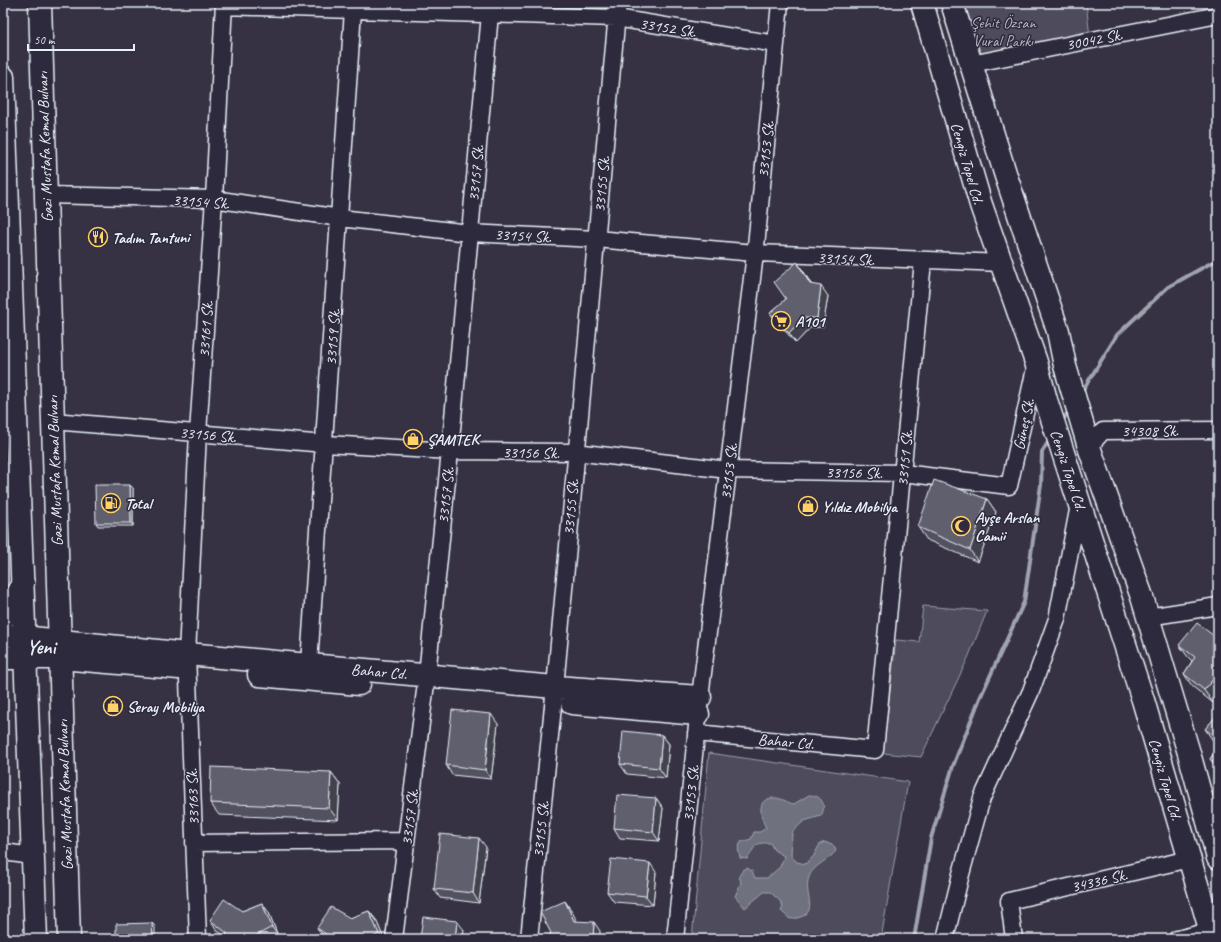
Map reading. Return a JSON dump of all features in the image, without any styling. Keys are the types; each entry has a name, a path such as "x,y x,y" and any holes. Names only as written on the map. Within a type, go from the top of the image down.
{"main road":[{"name":"Gazi Mustafa Kemal Bulvarı","path":"40,3 69,939"},
{"name":"Cengiz Topel Cd.","path":"922,3 980,205 1002,263 1036,362 1046,400 1144,700 1211,935"},
{"name":"Cengiz Topel Cd.","path":"952,3 1006,176 1058,331 1065,366 1088,447 1148,617 1189,753 1218,858"},
{"name":"Gazi Mustafa Kemal Bulvarı","path":"3,77 9,415 22,582 36,939"},
{"path":"3,620 22,582"},
{"path":"3,635 24,647"},
{"path":"3,658 24,647"},
{"name":"Bahar Cd.","path":"24,647 554,694 698,715"},
{"name":"Bahar Cd.","path":"187,662 309,664 426,682"}],"street":[{"name":"33153 Sk.","path":"675,939 698,715 755,253 780,3"},
{"name":"33152 Sk.","path":"224,4 353,10 490,9 617,11 776,44"},
{"name":"33161 Sk.","path":"187,662 198,432 214,199 224,4"},
{"name":"33157 Sk.","path":"394,939 426,682 450,451 490,9"},
{"name":"33159 Sk.","path":"309,664 353,10"},
{"name":"33155 Sk.","path":"529,939 554,694 575,452 617,11"},
{"name":"30042 Sk.","path":"971,64 1218,15"},
{"name":"33154 Sk.","path":"46,195 214,199 340,218 469,233 596,239 755,253 1002,263"},
{"name":"33151 Sk.","path":"875,750 923,261"},
{"name":"Güneş Sk.","path":"1009,486 1036,362"},
{"name":"33156 Sk.","path":"53,421 198,432 324,444 450,451 575,452 728,470 903,473 1009,486"},
{"name":"34308 Sk.","path":"1088,447 1103,431 1218,430"},
{"path":"945,939 982,798 1031,691 1057,619 1079,503"},
{"path":"1148,617 1218,606"},
{"name":"33163 Sk.","path":"187,662 198,939"},
{"name":"Bahar Cd.","path":"698,715 875,750"},
{"path":"194,843 406,841"},
{"path":"3,852 33,856"},
{"name":"34336 Sk.","path":"1014,939 1009,901 1189,859"},
{"path":"1178,939 1211,935"}],"green space":[{"path":"506,3 605,3 605,12 507,15"},
{"name":"Şehit Özsan Vural Parkı","path":"965,3 1086,3 1090,37 984,57 974,41"},
{"path":"923,606 987,611 968,658 921,757 883,753 896,640 919,642"},
{"path":"709,753 908,782 881,939 692,939"}],"water":[{"path":"809,795 813,795 822,801 823,812 821,816 804,821 792,832 791,856 797,862 805,864 813,857 820,844 825,842 834,846 836,851 817,866 809,877 809,909 806,914 790,919 781,911 783,907 780,901 770,892 764,892 745,908 735,896 741,883 739,876 743,870 747,868 752,871 755,878 767,878 780,867 784,856 774,850 770,843 764,843 755,846 747,859 740,858 738,849 741,842 751,839 754,832 760,832 766,828 762,819 761,810 762,805 767,799 779,798 794,804"}],"building":[{"path":"797,262 810,284 821,286 817,318 803,318 789,333 770,313 786,299 774,282"},
{"name":"Ayşe Arslan Camii","path":"934,480 987,499 970,550 918,527"},
{"path":"95,485 130,485 131,523 96,523"},
{"path":"1197,623 1214,636 1218,630 1218,679 1215,677 1204,690 1184,674 1195,657 1179,645"},
{"path":"452,710 491,714 485,770 446,765"},
{"path":"1218,714 1218,739 1205,729"},
{"path":"623,731 662,735 659,768 620,764"},
{"path":"1218,747 1218,765 1210,759"},
{"path":"211,767 331,772 329,808 210,803"},
{"path":"617,795 656,798 653,832 614,828"},
{"path":"440,834 479,838 473,893 434,889"},
{"path":"611,859 650,863 646,896 607,892"},
{"path":"224,899 242,911 262,903 272,927 250,939 226,939 227,933 210,920"},
{"path":"565,901 574,921 594,922 593,939 546,939 551,933 540,912"},
{"path":"331,907 350,918 369,911 379,934 370,939 333,939 317,928"},
{"path":"423,917 457,921 455,939 420,939"},
{"path":"152,923 153,939 116,939 116,924"}],"waterway":[{"path":"1081,393 1117,335 1168,287 1218,259"},
{"path":"1061,423 1070,409"},
{"path":"914,939 931,838 953,766 980,698 1024,602 1041,485 1042,452 1050,439"}],"place":[{"name":"Tadım Tantuni","path":"98,237"},
{"name":"A101","path":"781,321"},
{"name":"ŞAMTEK","path":"413,439"},
{"name":"Total","path":"111,503"},
{"name":"Yıldız Mobilya","path":"808,506"},
{"name":"Ayşe Arslan Camii","path":"961,526"},
{"name":"Seray Mobilya","path":"113,706"}],"district":[{"name":"Yeni","path":"41,647"}]}
